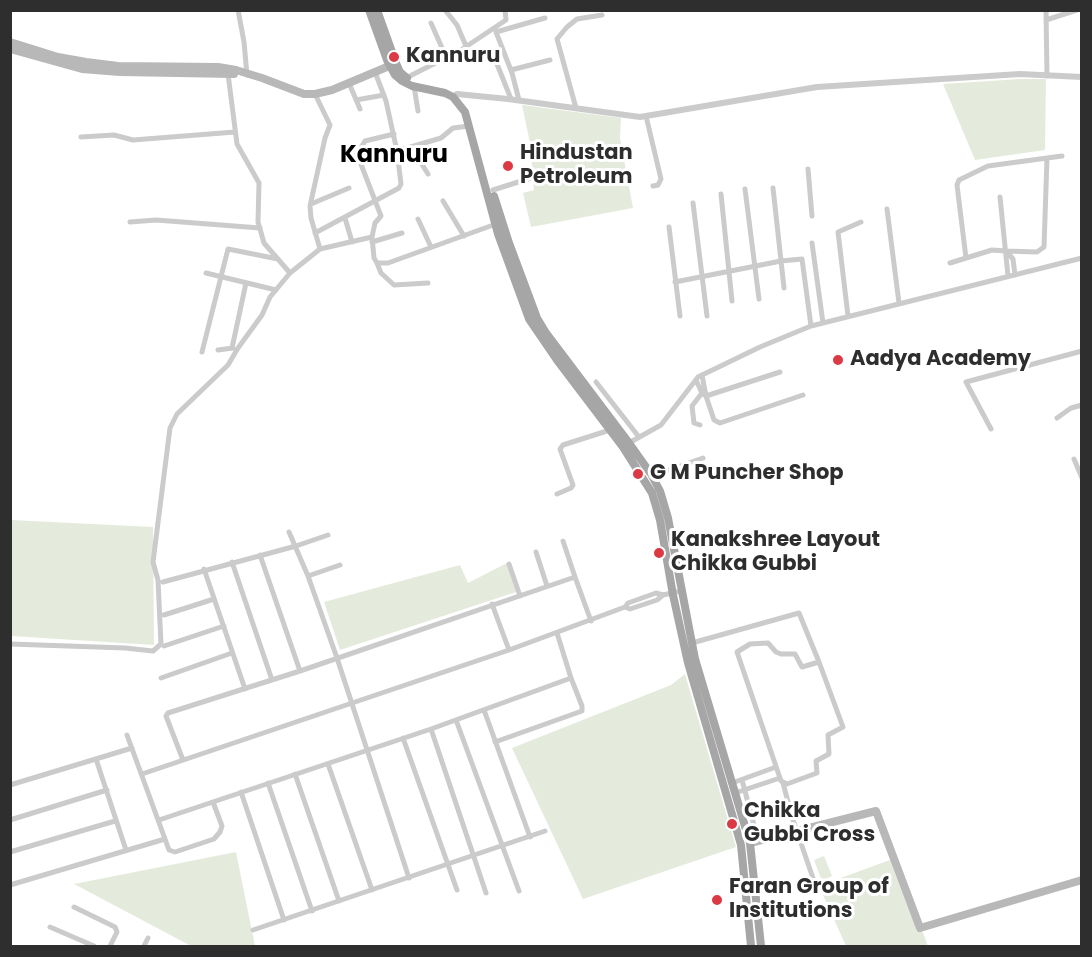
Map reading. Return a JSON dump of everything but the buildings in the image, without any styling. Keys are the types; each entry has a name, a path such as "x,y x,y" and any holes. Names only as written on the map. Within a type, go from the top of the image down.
{"main road":[{"path":"369,10 402,81 455,95 465,112 493,190 499,222 537,318 626,445 652,476 660,491 668,518 672,593 692,643 750,843 761,946"},
{"path":"377,10 393,64 406,78 439,86 455,95 469,111 521,300 529,319 610,429 626,445 652,493 660,520 672,593 688,663 750,843 752,946"},
{"path":"10,42 58,57 86,62 118,66 218,68 262,78 298,93 315,94 349,84 393,64"},
{"path":"10,49 82,69 247,75"},
{"path":"750,843 876,811 920,928 1082,880"}],"street":[{"path":"238,10 247,75"},
{"path":"445,10 457,25 466,46"},
{"path":"406,78 466,46 506,20 505,10"},
{"path":"1046,10 1047,76"},
{"path":"1046,20 1077,10"},
{"path":"576,108 557,39 577,19 602,15"},
{"path":"519,100 511,70 496,32 545,18"},
{"path":"431,23 446,57"},
{"path":"493,54 511,99"},
{"path":"511,70 550,60"},
{"path":"315,233 399,188 401,184 401,150 393,134 384,95 375,72"},
{"path":"228,74 237,144 259,183 258,222 264,243 290,273"},
{"path":"455,95 511,99 640,117 817,87 1020,74 1082,77"},
{"path":"349,84 360,108"},
{"path":"414,86 418,111"},
{"path":"315,94 330,125 325,138 311,204 311,218 320,249"},
{"path":"356,100 384,95"},
{"path":"646,116 661,179 658,185 653,186"},
{"path":"401,150 441,138 453,128 470,126"},
{"path":"81,137 114,135 133,140 235,132"},
{"path":"393,134 365,141 357,154 381,216 375,223 372,240 374,258 381,273 394,285 428,283"},
{"path":"401,150 418,159 428,174"},
{"path":"966,258 958,180 988,166 1062,156"},
{"path":"950,263 992,250 1037,252 1044,247 1047,158"},
{"path":"808,169 812,216"},
{"path":"493,190 531,178"},
{"path":"311,204 349,188"},
{"path":"773,188 784,288"},
{"path":"746,189 759,299"},
{"path":"721,194 732,301"},
{"path":"1000,197 1008,276"},
{"path":"443,201 464,236"},
{"path":"693,203 707,316"},
{"path":"887,209 899,303"},
{"path":"345,218 352,242"},
{"path":"418,219 431,248"},
{"path":"130,222 156,220 260,228"},
{"path":"377,263 388,263 499,222"},
{"path":"848,316 838,232 861,222"},
{"path":"669,226 680,316"},
{"path":"218,350 235,348 262,315 270,297 290,273 320,249 402,233"},
{"path":"812,243 823,323"},
{"path":"202,352 228,249 278,259"},
{"path":"1006,250 1013,259 1015,275"},
{"path":"626,445 661,425 702,375 811,326 1082,258"},
{"path":"675,282 802,259 811,326"},
{"path":"206,273 276,290"},
{"path":"10,644 153,651 161,644 158,590 153,562 170,428 177,414 228,365 235,348 246,283"},
{"path":"991,429 966,382 1082,351"},
{"path":"700,425 694,423 692,406 704,394 780,372"},
{"path":"702,375 704,394"},
{"path":"696,380 713,418 720,423 804,395"},
{"path":"596,382 639,436"},
{"path":"1057,418 1071,408 1082,405"},
{"path":"557,494 573,485 560,449 563,445 610,429"},
{"path":"652,476 703,458"},
{"path":"1074,459 1082,478"},
{"path":"290,532 337,658 409,878"},
{"path":"164,582 328,535"},
{"path":"563,541 591,621"},
{"path":"536,552 547,586"},
{"path":"260,555 300,671"},
{"path":"232,562 272,680"},
{"path":"509,564 520,596"},
{"path":"308,576 340,565"},
{"path":"204,569 245,689"},
{"path":"183,760 166,716 168,713 300,671 575,577"},
{"path":"142,774 509,650 625,607 630,609 672,593"},
{"path":"164,615 214,599"},
{"path":"492,604 509,650"},
{"path":"692,643 799,613 843,727 828,735 829,754 816,760 816,773 788,784 781,781 735,794"},
{"path":"164,646 224,626"},
{"path":"495,742 582,711 557,633"},
{"path":"815,884 738,652 750,644 768,643 776,652 795,654 802,667 819,662"},
{"path":"161,678 232,652"},
{"path":"159,820 431,729 571,678"},
{"path":"484,710 530,837"},
{"path":"456,720 519,891"},
{"path":"431,729 486,893"},
{"path":"127,735 169,850 175,852 214,839 222,826 213,802"},
{"path":"403,738 457,890"},
{"path":"10,785 132,748"},
{"path":"96,759 126,850"},
{"path":"328,764 372,890"},
{"path":"732,783 776,767"},
{"path":"295,774 339,901"},
{"path":"742,780 750,843"},
{"path":"268,783 312,910"},
{"path":"10,820 107,790"},
{"path":"241,792 284,920"},
{"path":"10,852 115,821"},
{"path":"253,930 545,831"},
{"path":"10,885 165,839"},
{"path":"74,907 115,927 117,932 110,946"},
{"path":"50,927 94,946"},
{"path":"144,946 148,938"}],"green space":[{"path":"1046,79 1045,150 975,160 943,84"},
{"path":"522,105 621,118 620,138 633,208 531,227 523,193 534,190 530,143"},
{"path":"11,520 153,527 154,645 11,636"},
{"path":"507,563 516,592 340,650 324,602 460,565 468,583"},
{"path":"685,674 736,847 583,899 512,748 671,685"},
{"path":"236,852 255,946 191,946 74,884"},
{"path":"824,856 832,876 822,881 814,860"},
{"path":"890,860 917,931 922,930 928,946 846,946 819,886"}],"place":[{"name":"Kannuru","path":"394,57"},
{"name":"Hindustan Petroleum","path":"508,166"},
{"name":"Aadya Academy","path":"838,360"},
{"name":"G M Puncher Shop","path":"638,474"},
{"name":"Kanakshree Layout Chikka Gubbi","path":"659,553"},
{"name":"Chikka Gubbi Cross","path":"732,824"},
{"name":"Faran Group of Institutions","path":"717,900"}],"district":[{"name":"Kannuru","path":"394,156"}]}
